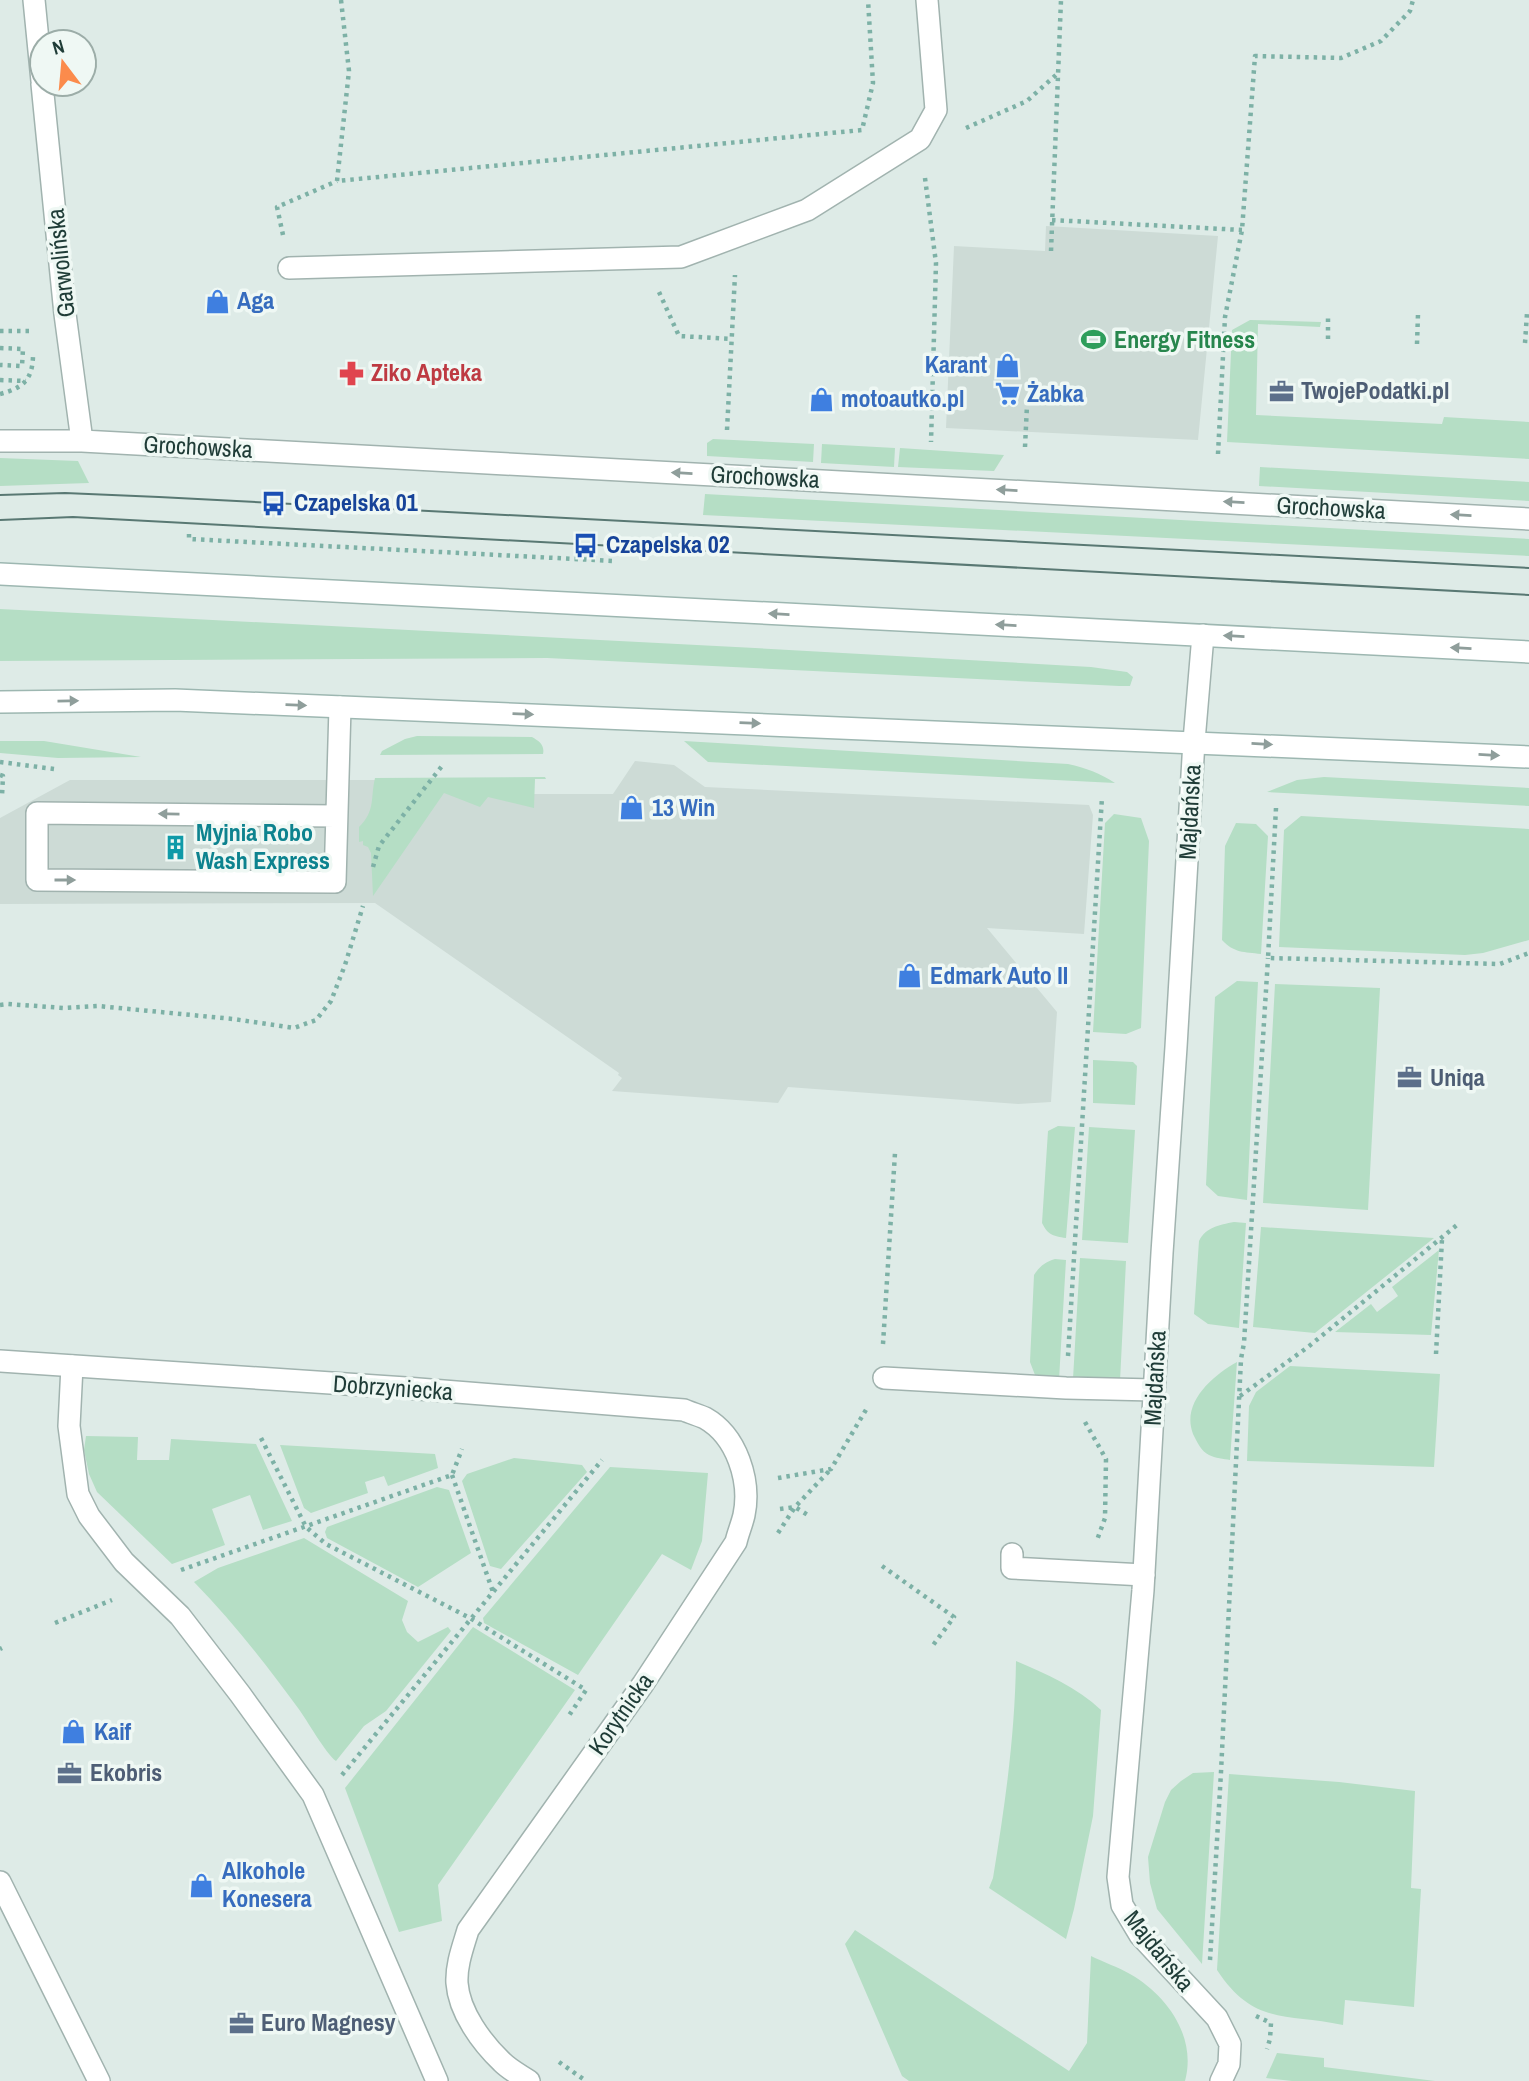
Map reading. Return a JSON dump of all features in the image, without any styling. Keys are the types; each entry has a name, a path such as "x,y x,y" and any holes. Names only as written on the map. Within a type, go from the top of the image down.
{"street":[{"name":"Garwolińska","path":"34,0 37,28"},
{"path":"289,268 681,257 807,210 920,139 936,110 927,0"},
{"name":"Garwolińska","path":"44,98 65,314 82,441"},
{"name":"Grochowska","path":"0,441 82,441 1529,519"},
{"path":"0,574 1529,652"},
{"name":"Majdańska","path":"1203,635 1194,741 1144,1575 1118,1877 1122,1905 1140,1935 1217,2018 1230,2044 1229,2063 1221,2081"},
{"path":"0,702 176,699 1529,757"},
{"path":"335,816 37,813 37,880 335,882 340,707"},
{"name":"Dobrzyniecka","path":"0,1361 393,1387 684,1410 707,1419 729,1441 747,1484"},
{"path":"72,1366 69,1426 78,1493 89,1516 124,1562 180,1616 313,1795 437,2081"},
{"path":"884,1378 1154,1390"},
{"name":"Korytnicka","path":"529,2081 503,2063 478,2034 464,2008 457,1985 458,1965 468,1930 643,1684 736,1542 744,1515 747,1484"},
{"path":"1012,1554 1012,1568 1144,1575"},
{"path":"0,1882 99,2081"}],"path":[{"path":"341,0 349,71 337,181 862,130 873,83 868,0"},
{"path":"1051,251 1061,0"},
{"path":"1218,454 1225,317 1242,230 1255,56 1341,58 1381,41 1410,11 1413,0"},
{"path":"920,139 936,263 931,442"},
{"path":"1052,220 1242,230"},
{"path":"657,288 679,336 732,339"},
{"path":"1525,343 1527,313"},
{"path":"1416,344 1418,314"},
{"path":"1328,316 1328,339"},
{"path":"0,331 42,331"},
{"path":"33,331 33,343"},
{"path":"0,348 23,349 22,366 0,365"},
{"path":"0,394 18,387 31,375 33,354"},
{"path":"0,380 26,381"},
{"path":"1025,447 1027,405"},
{"path":"189,534 189,539 614,561"},
{"path":"0,762 54,769"},
{"path":"373,868 379,846 442,766"},
{"path":"0,775 3,776 0,796"},
{"path":"1084,1573 1105,1518 1106,1459 1066,1388 1102,797"},
{"path":"1214,1972 1210,1960 1239,1396 1253,1214 1276,808"},
{"path":"0,1005 64,1008 98,1006 233,1019 294,1028 316,1020 331,1001 365,901"},
{"path":"1268,958 1500,964 1529,953"},
{"path":"772,1541 795,1507 831,1469 884,1378 882,1360 895,1153"},
{"path":"1239,1396 1308,1347 1457,1225"},
{"path":"1436,1354 1443,1238"},
{"path":"261,1438 306,1527 326,1544 470,1618 586,1690 568,1717"},
{"path":"461,1449 452,1475 493,1592"},
{"path":"344,1774 602,1460"},
{"path":"747,1484 831,1469"},
{"path":"183,1570 452,1475"},
{"path":"882,1566 954,1616 931,1648"},
{"path":"1252,2014 1271,2023 1264,2059"},
{"path":"553,2058 586,2081"}],"shaded area":[{"path":"1046,226 1218,236 1198,440 946,428 954,246 1045,251"},
{"path":"635,761 674,765 705,787 1089,805 1093,815 1084,934 987,928 1057,1012 1051,1102 1018,1104 788,1087 778,1103 612,1091 622,1078 619,1073 375,903 0,904 0,818 70,780 447,780 447,794 613,794"}],"green space":[{"path":"1250,320 1321,322 1320,327 1258,324 1256,415 1442,424 1444,417 1529,422 1529,459 1227,442 1232,330"},
{"path":"713,439 814,444 813,462 707,456 707,443"},
{"path":"822,444 895,448 894,467 821,463"},
{"path":"900,448 1004,455 994,471 898,467"},
{"path":"0,458 78,461 89,483 0,486"},
{"path":"1260,467 1529,482 1529,501 1259,486"},
{"path":"705,494 1529,539 1529,556 703,515"},
{"path":"0,609 1091,667 1127,672 1133,677 1130,686 1119,686 547,658 0,661"},
{"path":"417,736 532,737 542,746 543,754 380,755 382,751 405,739"},
{"path":"0,741 44,741 141,757 58,758 0,753"},
{"path":"684,741 1068,764 1093,771 1115,783 708,762"},
{"path":"1324,777 1529,788 1529,806 1267,792 1297,780"},
{"path":"375,778 546,779 535,779 534,808 488,797 480,807 444,793 373,896 371,853 368,847 363,845 363,841 359,842 359,827 370,810"},
{"path":"1114,814 1141,818 1149,841 1141,1028 1126,1034 1093,1032 1105,823"},
{"path":"1301,816 1529,829 1529,940 1483,953 1465,955 1279,947 1284,830"},
{"path":"1236,823 1256,824 1268,836 1261,954 1235,950 1222,940 1225,846"},
{"path":"1237,981 1258,982 1247,1200 1218,1196 1206,1185 1215,997"},
{"path":"1275,984 1380,988 1368,1210 1263,1203"},
{"path":"1093,1060 1133,1062 1137,1066 1135,1105 1093,1103"},
{"path":"1058,1126 1075,1127 1066,1238 1051,1234 1042,1223 1048,1131"},
{"path":"1089,1127 1135,1130 1128,1243 1082,1240"},
{"path":"1234,1222 1246,1223 1239,1328 1208,1324 1194,1314 1199,1241 1209,1230"},
{"path":"1261,1227 1434,1238 1315,1333 1253,1327"},
{"path":"1439,1250 1431,1335 1335,1332 1371,1304 1377,1312 1398,1296 1392,1287"},
{"path":"1080,1258 1126,1261 1120,1381 1073,1379"},
{"path":"1055,1259 1066,1260 1059,1380 1035,1375 1030,1362 1034,1275 1043,1265"},
{"path":"1237,1362 1230,1460 1214,1457 1204,1451 1193,1434 1190,1423 1191,1412 1201,1392 1218,1375"},
{"path":"1290,1366 1440,1374 1434,1467 1247,1461 1249,1406 1256,1392"},
{"path":"86,1436 138,1437 137,1460 169,1460 171,1439 256,1444 292,1521 263,1530 250,1495 212,1509 225,1545 172,1564 97,1492 89,1474 84,1450"},
{"path":"280,1445 435,1454 438,1468 388,1486 384,1476 365,1482 368,1493 311,1513 304,1508"},
{"path":"514,1458 582,1465 587,1472 501,1569 490,1566 462,1481 467,1474"},
{"path":"610,1467 708,1473 702,1541 691,1570 662,1554 578,1675 484,1623 483,1618"},
{"path":"437,1487 449,1490 471,1553 418,1587 327,1538 327,1527"},
{"path":"304,1538 408,1601 402,1620 407,1632 418,1642 448,1627 451,1631 386,1711 364,1726 336,1761 261,1659 194,1582 218,1568"},
{"path":"473,1627 575,1690 438,1885 442,1921 399,1932 345,1788"},
{"path":"1016,1661 1072,1688 1101,1710 1093,1816 1066,1939 989,1888 993,1878 1009,1770"},
{"path":"1214,1772 1202,1964 1157,1909 1150,1883 1148,1857 1171,1790 1193,1773"},
{"path":"1229,1774 1415,1791 1411,1888 1421,1889 1414,2007 1345,2000 1343,2025 1273,2014 1244,2001 1231,1988 1217,1970"},
{"path":"855,1930 1069,2071 1087,2043 1091,1956 1121,1969 1156,1993 1176,2019 1187,2049 1185,2081 909,2081 902,2076 845,1944"},
{"path":"1277,2053 1324,2058 1324,2067 1435,2081 1292,2081 1266,2078"}],"tram line":[{"path":"0,495 65,493 159,497 1529,568"},
{"path":"0,520 73,517 1529,595"}],"place":[{"name":"Aga","path":"217,301"},
{"name":"Energy Fitness","path":"1094,340"},
{"name":"Karant","path":"1007,365"},
{"name":"Ziko Apteka","path":"351,373"},
{"name":"TwojePodatki.pl","path":"1281,391"},
{"name":"Żabka","path":"1007,394"},
{"name":"motoautko.pl","path":"821,399"},
{"name":"Czapelska 01","path":"274,503"},
{"name":"Czapelska 02","path":"586,545"},
{"name":"13 Win","path":"632,808"},
{"name":"Myjnia Robo Wash Express","path":"176,847"},
{"name":"Edmark Auto II","path":"910,976"},
{"name":"Uniqa","path":"1410,1078"},
{"name":"Kaif","path":"74,1732"},
{"name":"Ekobris","path":"70,1773"},
{"name":"Alkohole Konesera","path":"202,1885"},
{"name":"Euro Magnesy","path":"241,2023"}]}
